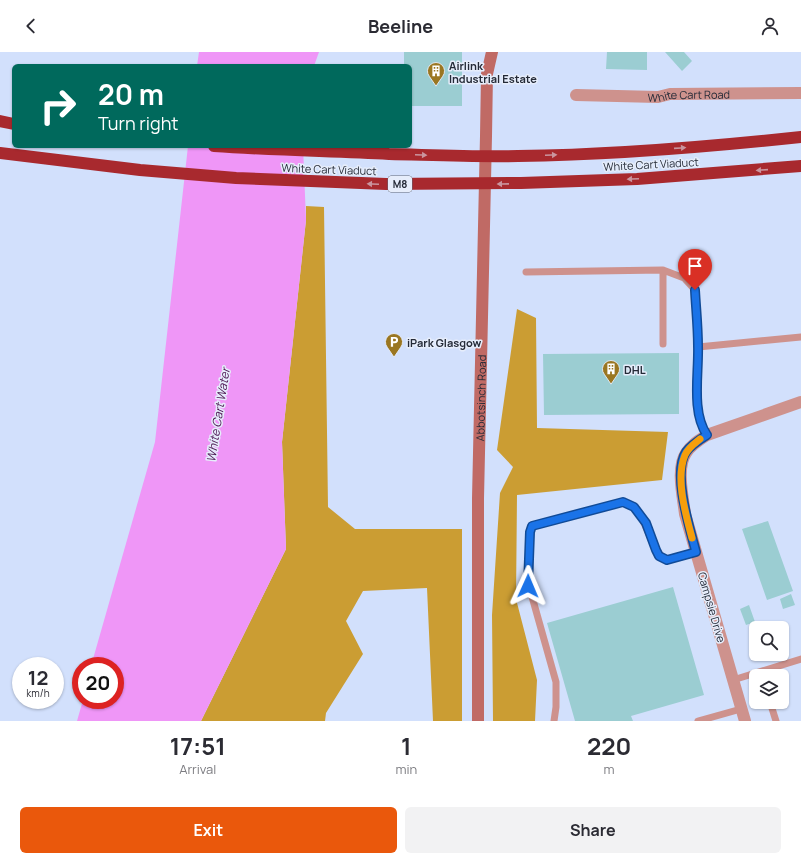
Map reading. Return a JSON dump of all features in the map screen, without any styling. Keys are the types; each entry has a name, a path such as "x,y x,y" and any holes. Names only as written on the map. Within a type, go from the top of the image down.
{"highway":[{"path":"0,121 12,124"},
{"name":"White Cart Viaduct","path":"250,148 459,157 519,156 623,152 801,137"},
{"name":"White Cart Viaduct","path":"0,153 148,171 236,178 386,184 514,183 637,179 801,166"}],"street":[{"name":"Abbotsinch Road","path":"478,721 478,498 487,74 492,52"},
{"name":"White Cart Road","path":"576,95 658,97 670,94 801,93"},
{"name":"Campsie Drive","path":"745,721 686,514 681,480 682,464 685,453 694,443 707,435 801,402"}],"lane":[{"path":"663,270 663,344"},
{"path":"526,272 663,270 684,278 695,290 698,347 698,407 702,428 707,435"},
{"path":"698,347 801,337"},
{"path":"554,721 556,707 556,682 528,586 530,532 532,526 623,502 634,507 646,523 659,556 667,560 696,552"},
{"path":"775,669 801,659"},
{"path":"733,680 749,677"},
{"path":"698,721 741,709"},
{"path":"772,709 776,721"}],"shaded area":[{"path":"306,206 324,207 328,507 355,529 462,529 462,721 433,721 427,588 363,591 346,621 363,654 326,713 325,721 201,721 286,549 282,442 306,220"},
{"path":"517,309 536,318 537,428 668,432 662,480 517,495 516,599 537,680 535,721 493,721 492,615 500,493 513,467 497,450"}],"water":[{"path":"199,52 319,52 315,64 197,64"},
{"name":"White Cart Water","path":"188,148 303,148 306,220 282,442 286,549 201,721 77,721 80,709 124,709 124,657 94,657 155,442"}],"building":[{"name":"Airlink Industrial Estate","path":"404,52 462,52 462,106 412,106 412,64 404,64"},
{"path":"607,52 647,52 647,70 606,69"},
{"path":"665,52 684,52 692,61 682,71"},
{"name":"DHL","path":"679,353 679,414 544,415 543,354"},
{"path":"768,521 793,591 767,600 742,529"},
{"path":"673,587 704,695 631,716 633,721 575,721 547,623"},
{"path":"791,594 795,605 783,609 780,599"},
{"path":"749,605 755,621 749,621 749,624 746,625 740,609"}],"slow traffic":[{"path":"692,538 683,497 681,480 682,464 685,453 700,439"}],"place":[{"name":"Airlink Industrial Estate","path":"436,86"},
{"name":"iPark Glasgow","path":"394,357"},
{"name":"DHL","path":"611,384"}],"route":[{"path":"528,586 530,532 532,526 623,502 634,507 646,523 659,556 667,560 696,552 686,514 681,480 682,464 685,453 694,443 707,435 702,428 698,407 698,347 695,290"}]}
